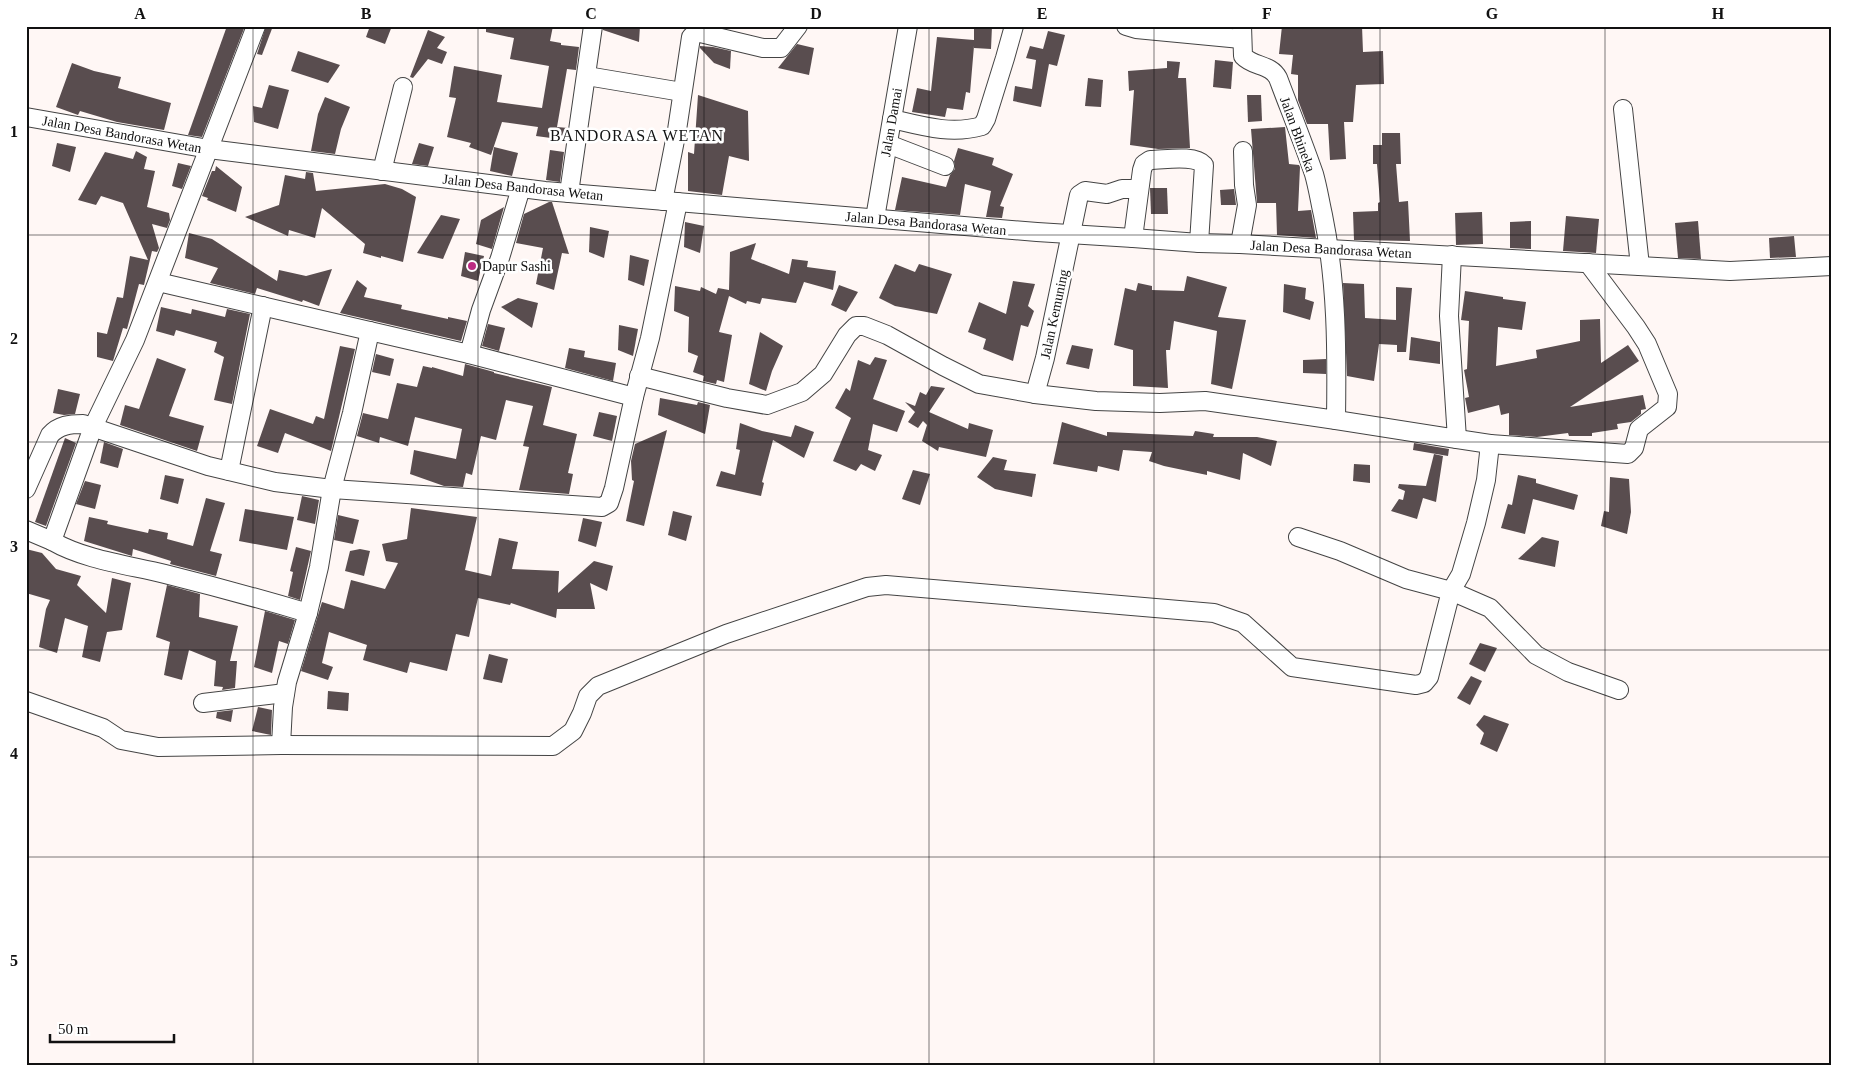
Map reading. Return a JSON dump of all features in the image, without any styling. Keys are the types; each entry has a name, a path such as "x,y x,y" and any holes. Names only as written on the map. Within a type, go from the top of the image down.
{"street":[{"path":"52,540 93,427 135,340 256,26"},
{"path":"569,193 593,26"},
{"path":"26,489 54,430 67,424 83,424 208,466 275,482 332,489 602,507 608,502 614,488 634,397 650,338 670,202 690,37 696,32 763,48 782,48 798,26"},
{"name":"Jalan Damai","path":"875,218 908,26"},
{"path":"892,119 948,131 972,129 982,126 1006,58 1014,26"},
{"path":"1126,26 1136,29 1241,33"},
{"name":"Jalan Bhineka","path":"1241,33 1243,56 1276,72 1314,175 1330,248"},
{"path":"587,76 682,92"},
{"path":"382,171 402,87"},
{"path":"1624,109 1640,266"},
{"name":"Jalan Desa Bandorasa Wetan","path":"26,117 209,149 521,188 670,202 1199,244 1330,248 1730,271 1832,266"},
{"path":"888,144 946,166"},
{"path":"1240,244 1247,205 1244,185 1243,151"},
{"path":"1133,238 1144,164 1150,160 1192,158 1200,160 1204,165 1199,244"},
{"path":"468,354 521,188"},
{"name":"Jalan Kemuning","path":"1035,394 1045,358 1079,195 1085,191 1107,194 1122,189 1139,189"},
{"path":"1330,248 1337,355 1336,420"},
{"path":"1452,255 1449,316 1457,439"},
{"path":"640,376 727,398 767,405 802,392 823,374 847,335 856,326 864,326 888,335 979,384 1035,394 1096,401 1160,403 1205,400 1490,444 1628,454 1634,448 1640,429 1667,407 1668,394 1647,344 1622,307 1588,263"},
{"path":"158,282 468,354 634,397"},
{"path":"229,471 263,306"},
{"path":"281,745 285,693 320,567 332,489 370,331"},
{"path":"26,702 103,728 121,740 134,744 158,747 281,745 553,746 573,731 588,696 598,686 726,634 867,587 886,585 1214,613 1243,624 1292,667 1416,685 1424,683 1429,677 1451,591 1461,574 1476,524 1486,480 1490,444"},
{"path":"26,530 71,549 103,559 221,588 308,613"},
{"path":"1298,537 1340,551 1406,579 1451,591 1490,608 1536,655 1568,672 1619,690"},
{"path":"203,703 285,693"}],"building":[{"path":"227,26 245,26 202,137 188,135"},
{"path":"266,26 273,26 262,55 257,54"},
{"path":"370,26 392,26 385,44 366,37"},
{"path":"486,26 553,26 550,41 561,43 561,45 579,47 576,70 567,69 557,127 568,128 566,140 536,136 538,127 502,122 491,155 469,147 471,143 447,137 456,98 449,97 454,66 502,75 497,102 542,108 549,66 510,59 514,38 486,32"},
{"path":"603,26 640,26 639,42 603,30"},
{"path":"974,26 992,26 991,49 974,48 974,46 970,93 966,92 963,110 947,108 945,117 912,112 917,88 931,91 937,37 974,40"},
{"path":"1282,26 1298,26 1298,29 1362,26 1363,52 1383,51 1384,84 1356,85 1353,122 1344,122 1346,159 1330,160 1328,124 1307,124 1298,100 1298,75 1291,74 1293,55 1279,54"},
{"path":"428,30 445,37 437,48 447,52 442,64 428,59 413,78 410,77"},
{"path":"1048,31 1065,35 1057,66 1049,64 1041,107 1013,101 1015,86 1032,89 1036,60 1026,58 1030,46 1043,49"},
{"path":"797,44 814,48 809,75 778,68"},
{"path":"700,46 731,51 730,69 714,63"},
{"path":"298,51 340,65 328,83 291,71"},
{"path":"1215,60 1233,62 1231,89 1213,87"},
{"path":"1167,61 1180,62 1178,78 1186,78 1190,148 1158,149 1130,145 1134,90 1129,91 1128,71 1167,68"},
{"path":"72,63 94,71 121,77 118,88 171,103 164,130 117,122 80,111 78,115 56,107"},
{"path":"1088,78 1103,80 1101,107 1085,106"},
{"path":"269,85 289,90 278,129 254,122 253,106 262,108"},
{"path":"698,95 748,111 749,161 729,156 722,195 688,191 688,152 694,154"},
{"path":"1247,95 1261,95 1262,121 1248,122"},
{"path":"325,97 350,107 341,129 335,154 311,151 318,114"},
{"path":"1285,127 1289,164 1299,165 1300,167 1298,211 1311,210 1316,238 1277,235 1276,203 1257,203 1251,129"},
{"path":"1382,133 1400,133 1401,164 1396,164 1399,202 1408,201 1410,241 1354,240 1353,212 1378,211 1378,203 1380,202 1377,164 1373,164 1373,145 1382,145"},
{"path":"57,143 76,147 70,172 52,166"},
{"path":"419,143 434,147 428,166 412,164"},
{"path":"494,147 518,153 512,176 490,171"},
{"path":"958,148 994,158 992,165 1013,174 1000,206 1004,207 1002,218 986,217 991,191 965,184 960,215 895,210 902,177 946,187 950,175 955,169 954,161"},
{"path":"550,150 564,152 560,182 546,180"},
{"path":"136,151 147,157 144,169 155,171 147,207 169,213 170,220 167,228 152,224 159,248 157,252 152,251 144,285 139,284 127,329 123,328 113,361 97,357 97,332 107,334 117,297 123,298 130,256 148,260 123,203 101,196 96,205 78,200 105,152 133,159"},
{"path":"178,163 191,166 182,189 172,186"},
{"path":"216,166 242,187 236,212 202,196 212,171 215,171"},
{"path":"306,172 313,173 316,191 385,184 402,189 416,197 403,262 363,253 365,244 322,208 315,238 289,230 288,236 245,217 279,205 285,175 305,179"},
{"path":"1150,188 1167,188 1168,214 1151,214"},
{"path":"1234,189 1236,205 1221,205 1220,190"},
{"path":"552,202 569,254 562,253 554,290 536,284 543,248 516,243 524,214"},
{"path":"504,207 492,249 476,244 481,220"},
{"path":"1482,212 1483,244 1456,245 1455,213"},
{"path":"441,215 460,219 443,259 417,253"},
{"path":"1566,216 1599,219 1596,253 1563,251"},
{"path":"1531,221 1531,249 1510,248 1510,222"},
{"path":"1698,221 1701,259 1678,258 1675,223"},
{"path":"685,222 704,226 700,253 684,247"},
{"path":"590,227 609,231 604,258 589,252"},
{"path":"189,233 212,239 277,281 279,270 306,276 332,269 319,306 257,288 255,294 210,283 218,268 185,258"},
{"path":"1794,236 1796,257 1770,258 1769,238"},
{"path":"756,243 751,259 789,274 792,259 808,261 807,267 836,271 833,290 804,282 796,303 762,298 760,304 747,301 746,304 729,296 719,332 732,335 724,382 717,380 716,384 703,381 704,376 693,372 698,356 688,352 689,317 674,311 675,286 700,291 701,287 716,294 718,288 729,290 730,252"},
{"name":"Dapur Sashi","path":"465,252 484,256 478,281 461,276"},
{"path":"630,255 649,260 644,286 628,280"},
{"path":"895,264 915,272 919,264 952,274 937,314 895,306 879,298"},
{"path":"1187,276 1227,287 1218,317 1246,320 1232,389 1211,384 1217,331 1174,321 1170,350 1166,350 1168,388 1133,386 1133,350 1114,345 1125,288 1136,291 1138,283 1152,286 1152,290 1184,291"},
{"path":"357,280 367,288 364,297 402,305 401,309 467,321 461,341 340,313"},
{"path":"1013,281 1035,284 1028,306 1034,311 1028,327 1021,325 1013,361 983,349 986,339 968,332 979,302 1006,314"},
{"path":"1343,283 1364,284 1365,318 1396,320 1396,287 1412,288 1406,352 1397,352 1397,345 1379,344 1374,381 1347,376"},
{"path":"1284,284 1306,288 1305,299 1314,302 1310,320 1283,312"},
{"path":"839,285 858,292 846,312 831,305"},
{"path":"1465,291 1526,302 1522,330 1498,327 1496,366 1537,358 1536,350 1580,341 1580,320 1600,319 1601,363 1628,345 1639,361 1570,407 1643,395 1646,409 1641,410 1641,414 1631,422 1617,424 1618,429 1592,433 1592,436 1569,436 1568,433 1537,437 1509,435 1509,413 1501,415 1499,405 1468,413 1465,398 1469,397 1464,370 1467,369 1469,321 1461,320"},
{"path":"518,298 538,303 532,328 501,307"},
{"path":"161,307 191,314 192,309 225,317 227,309 250,314 232,404 214,400 224,357 214,352 217,342 176,330 174,336 156,331"},
{"path":"488,324 505,328 499,351 482,346"},
{"path":"619,325 638,329 633,356 618,350"},
{"path":"760,332 783,346 766,391 749,384"},
{"path":"1411,337 1440,342 1440,364 1409,360"},
{"path":"1072,345 1093,349 1089,369 1066,364"},
{"path":"340,346 355,349 331,451 285,433 278,453 257,446 270,409 313,424 316,416 324,419"},
{"path":"569,348 585,351 584,357 616,363 613,381 565,368"},
{"path":"376,354 394,359 390,376 372,372"},
{"path":"875,357 887,360 873,399 905,411 897,432 873,424 868,450 882,455 875,471 861,464 856,471 833,461 851,418 835,408 846,388 850,391 858,360 870,365"},
{"path":"157,358 186,369 169,416 204,426 197,451 120,425 125,405 139,409"},
{"path":"1326,359 1326,374 1303,373 1303,360"},
{"path":"465,364 552,387 543,425 577,434 568,473 573,474 569,494 519,490 529,447 523,446 533,406 506,400 496,440 481,436 472,475 466,473 463,487 444,486 410,474 414,450 456,459 462,429 415,417 408,446 380,437 379,443 357,436 363,413 388,419 397,383 417,387 423,366 463,376"},
{"path":"931,386 945,388 929,412 968,429 969,423 993,430 986,457 939,447 938,451 922,441 927,425 923,421 918,428 908,422 915,412 905,402 915,406 920,392 926,395"},
{"path":"58,389 80,394 75,414 53,413"},
{"path":"660,398 697,405 698,402 710,405 705,434 658,415"},
{"path":"599,412 617,416 612,441 593,436"},
{"path":"1062,422 1107,436 1107,432 1193,436 1195,431 1214,434 1213,437 1257,437 1277,441 1271,466 1243,453 1240,480 1207,471 1207,475 1164,466 1149,461 1152,452 1123,450 1119,471 1098,466 1097,472 1053,464"},
{"path":"740,423 762,431 791,437 795,425 814,432 804,458 773,440 762,482 764,483 761,496 716,486 721,471 735,475 740,450 736,449"},
{"path":"667,430 644,526 626,521 634,481 632,480 631,461 635,444"},
{"path":"65,438 76,443 46,526 35,522"},
{"path":"104,442 123,449 118,468 100,463"},
{"path":"1414,443 1449,449 1448,456 1413,450"},
{"path":"1434,454 1443,456 1436,502 1423,498 1417,519 1391,511 1399,499 1403,500 1405,491 1398,488 1399,484 1426,486"},
{"path":"993,457 1007,460 1004,470 1036,474 1032,497 995,489 977,477"},
{"path":"1354,464 1370,465 1370,483 1353,481"},
{"path":"913,470 930,474 920,505 902,499"},
{"path":"165,475 184,479 178,504 160,499"},
{"path":"1518,475 1536,479 1536,483 1578,495 1574,510 1533,499 1525,534 1501,528 1508,504 1512,505"},
{"path":"1610,477 1629,479 1631,512 1627,534 1601,526 1604,511 1609,512"},
{"path":"85,481 101,485 95,509 76,504"},
{"path":"302,496 319,500 315,524 297,520"},
{"path":"206,498 225,503 210,551 222,554 216,576 170,564 171,561 133,549 132,556 84,541 89,517 108,521 107,524 148,533 149,529 168,533 167,539 193,546"},
{"path":"411,508 477,517 465,570 491,576 499,538 518,542 512,569 559,571 558,593 594,561 613,566 607,591 590,583 595,609 557,609 556,618 511,603 510,605 478,598 469,637 456,634 447,671 410,662 407,673 363,660 367,645 329,632 322,663 333,667 328,680 301,671 322,602 344,609 351,580 385,589 398,563 386,561 382,544 407,539"},
{"path":"245,509 294,517 287,550 239,541"},
{"path":"673,511 692,516 686,541 668,535"},
{"path":"338,515 359,520 353,544 334,540"},
{"path":"583,518 602,522 596,547 578,541"},
{"path":"1542,537 1559,541 1555,567 1518,559"},
{"path":"296,547 311,551 300,600 288,596 293,572 290,571"},
{"path":"26,549 42,553 56,569 81,576 77,585 106,613 112,578 131,583 122,630 107,632 100,662 82,657 88,626 65,618 57,653 39,647 46,609 50,600 26,593"},
{"path":"360,549 370,551 364,576 345,571 350,551"},
{"path":"167,585 200,594 199,617 238,626 230,661 237,661 235,688 222,690 223,687 214,686 216,661 189,650 182,680 164,675 170,642 156,637"},
{"path":"265,611 295,620 288,644 279,641 272,673 254,667"},
{"path":"1480,643 1497,648 1485,672 1469,664"},
{"path":"489,654 508,659 502,683 483,679"},
{"path":"1471,676 1482,681 1470,705 1457,698"},
{"path":"328,691 349,693 348,711 327,709"},
{"path":"258,707 272,710 271,735 252,731"},
{"path":"233,710 231,722 216,718 217,712"},
{"path":"1484,715 1509,724 1497,752 1480,744 1484,733 1476,725"}],"place":[{"name":"Dapur Sashi","path":"472,266"}],"district":[{"name":"BANDORASA WETAN","path":"637,135"}]}
